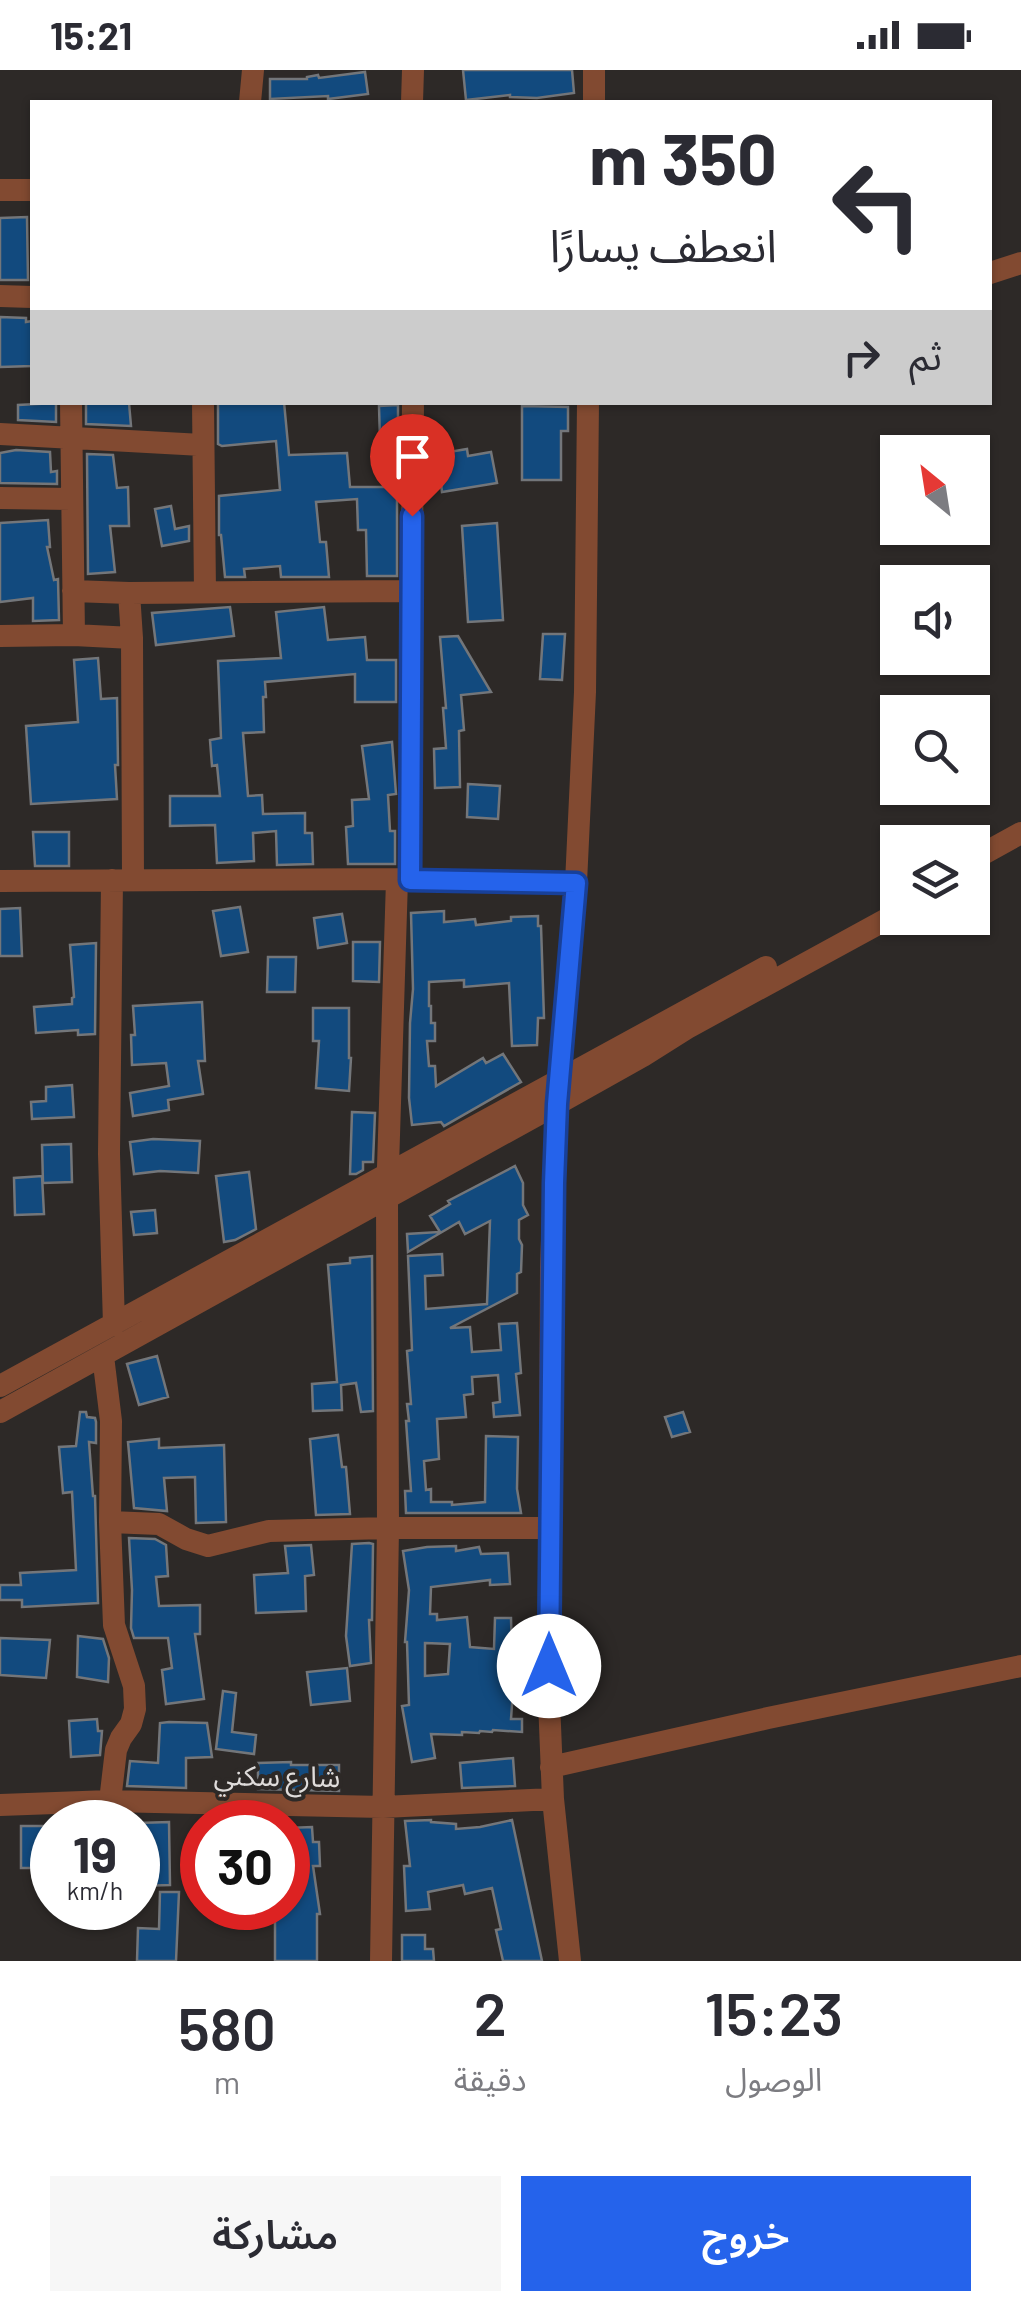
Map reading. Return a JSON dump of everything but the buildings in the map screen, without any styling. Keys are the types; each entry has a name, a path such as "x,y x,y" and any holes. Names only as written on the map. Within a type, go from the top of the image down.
{"street":[{"path":"250,100 253,70"},
{"path":"412,100 413,70"},
{"path":"594,70 594,100"},
{"path":"0,190 30,190"},
{"path":"992,272 1021,264"},
{"path":"0,296 30,297"},
{"path":"72,405 74,635"},
{"path":"203,405 205,592"},
{"path":"381,1961 388,1528 387,1199 403,880 413,405"},
{"path":"570,1961 553,1800 549,1701 551,1267 557,1104 576,883 585,692 588,405"},
{"path":"0,434 202,445"},
{"path":"0,498 72,499"},
{"path":"74,591 412,591"},
{"path":"114,1324 109,1154 132,638 129,593"},
{"path":"0,636 132,638"},
{"path":"990,850 1021,833"},
{"path":"990,865 1021,850"},
{"path":"0,881 576,883"},
{"path":"0,1386 699,1002 880,907"},
{"path":"0,1412 880,923"},
{"path":"103,1356 111,1422 114,1625 134,1686 135,1710 132,1724 116,1750 110,1800"},
{"path":"110,1522 159,1524 208,1546 269,1531 550,1528"},
{"path":"551,1767 1021,1666"},
{"name":"شارع سكني","path":"160,1802 383,1807 553,1800"},
{"name":"شارع سكني","path":"0,1805 30,1804"}],"route":[{"path":"412,516 410,880 576,883 557,1104 551,1267 549,1666"}]}
